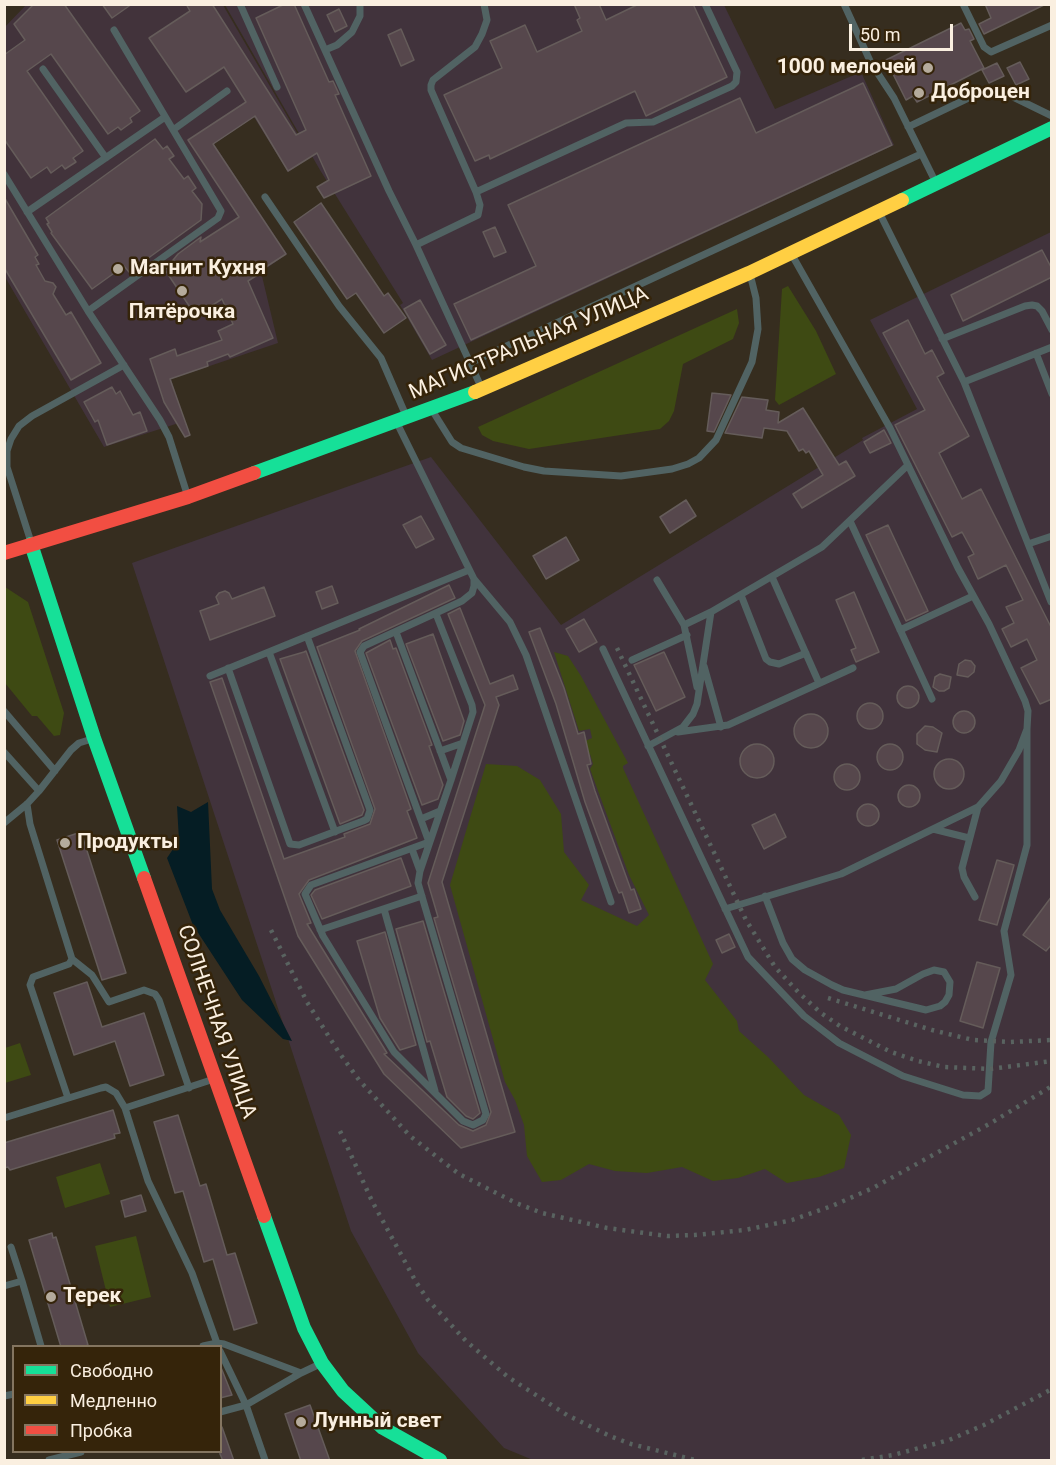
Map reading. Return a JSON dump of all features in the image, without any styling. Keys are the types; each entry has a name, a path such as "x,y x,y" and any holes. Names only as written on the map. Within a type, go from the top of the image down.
{"main road":[{"name":"МАГИСТРАЛЬНАЯ УЛИЦА","path":"4,553 188,497 482,390 749,273 1052,128"},
{"name":"СОЛНЕЧНАЯ УЛИЦА","path":"31,544 94,738 304,1328 322,1363 343,1391 383,1428 440,1461"}],"lane":[{"path":"304,4 482,390"},
{"path":"325,50 337,45 352,32 360,16 360,4"},
{"path":"416,245 478,215 480,205 477,192 431,90 431,85 433,80 475,47 487,20 484,4"},
{"path":"477,192 626,123 653,122 732,86 736,82 736,72 705,4"},
{"path":"844,4 871,63 894,98 936,184"},
{"path":"963,4 984,47 991,52 1052,25"},
{"path":"240,5 277,87"},
{"path":"88,311 220,215 220,207 114,30"},
{"path":"43,69 106,158"},
{"path":"173,130 226,91"},
{"path":"908,127 981,92 1011,96 1052,116"},
{"path":"27,212 165,117"},
{"path":"470,363 921,154"},
{"path":"4,174 166,432 188,497"},
{"path":"265,197 339,306 381,358 402,421 469,570 510,622 526,655 611,902"},
{"path":"879,211 964,382 1051,602"},
{"path":"603,649 748,957 804,1016 839,1043 923,1083 963,1095 984,1095 988,1091 991,1042 1011,975 1004,931 1027,845 1028,711 989,624 890,428 791,253"},
{"path":"432,410 452,442 461,448 524,468 621,476 672,469 688,464 699,458 716,440 752,362 758,315 749,273"},
{"path":"942,339 1032,305 1042,311 1052,330"},
{"path":"964,382 1052,346"},
{"path":"1036,353 1052,394"},
{"path":"31,544 7,467 7,451 11,439 19,426 33,416 124,366"},
{"path":"684,625 711,612 822,547 908,465"},
{"path":"849,521 932,699"},
{"path":"1028,544 1052,536"},
{"path":"210,676 469,570"},
{"path":"772,577 819,683"},
{"path":"429,842 360,655 364,646 468,597 474,586 474,579"},
{"path":"657,580 684,625 698,692"},
{"path":"741,595 766,659 779,664 806,653"},
{"path":"900,630 973,596"},
{"path":"676,733 689,721 697,704 711,612"},
{"path":"429,842 308,887 305,894 320,930 394,1052 466,1123 473,1125 485,1119 486,1114 418,883 429,842 472,717 472,705 436,614"},
{"path":"396,632 451,780"},
{"path":"632,660 687,635"},
{"path":"228,668 290,844 299,845 367,819 370,810 306,636"},
{"path":"269,652 335,832"},
{"path":"703,661 721,727"},
{"path":"648,746 676,733 721,727 853,668"},
{"path":"4,711 55,771"},
{"path":"725,909 841,874 978,807 1001,781 1019,750 1027,729"},
{"path":"4,824 39,791 71,750 79,743 94,738"},
{"path":"440,751 463,743"},
{"path":"4,752 39,791"},
{"path":"27,804 30,824 72,959 92,975 109,1002 144,990 154,994 159,1000 189,1088"},
{"path":"975,897 964,877 962,868 978,807"},
{"path":"421,819 440,811"},
{"path":"933,829 969,838"},
{"path":"412,849 420,871"},
{"path":"320,930 422,896"},
{"path":"765,896 783,943 798,966 832,985 865,995 926,1010 945,1002 949,995 950,982 944,972 934,970 896,989 865,995"},
{"path":"384,909 436,1094"},
{"path":"68,1098 30,985 33,977 69,964 72,959"},
{"path":"125,1108 214,1079"},
{"path":"4,1118 106,1087 116,1093 125,1108 148,1181 192,1273 218,1345 224,1344 301,1373"},
{"path":"11,1247 40,1345"},
{"path":"4,1286 22,1281"},
{"path":"222,1355 246,1405 265,1461"},
{"path":"222,1411 246,1405 322,1363"},
{"path":"49,1461 77,1453"}],"shaded area":[{"path":"26,5 223,5 311,157 288,172 254,117 214,144 287,254 261,272 278,343 171,379 185,421 104,447 5,277 4,28"},
{"path":"225,5 724,5 775,109 861,72 894,145 432,360 400,305 403,303 320,170"},
{"path":"1051,232 1051,1460 533,1460 504,1448 418,1353 351,1231 132,563 431,457 561,625 863,440 862,438 917,409 870,320"}],"green space":[{"path":"788,286 816,331 836,374 779,405 775,400 782,289"},
{"path":"737,309 739,323 733,339 683,364 674,411 669,421 660,429 529,449 493,441 482,435 478,427"},
{"path":"5,587 28,602 64,713 60,735 54,736 37,716 32,716 5,683"},
{"path":"554,652 568,656 628,763 623,768 713,964 705,980 737,1021 739,1031 768,1057 804,1095 839,1115 851,1135 844,1168 819,1177 787,1183 765,1169 738,1178 713,1181 682,1167 647,1173 615,1171 589,1164 561,1180 542,1182 527,1156 524,1125 515,1100 505,1082 450,885 486,764 517,766 540,780 561,814 564,852 589,885 581,900 637,926 649,915 629,875 590,769 593,764 590,754 586,755 583,742 592,738 590,729 579,731"},
{"path":"20,1043 31,1075 5,1083 5,1048"},
{"path":"100,1163 110,1194 65,1208 56,1177"},
{"path":"136,1236 151,1297 110,1307 95,1246"}],"water":[{"path":"208,802 212,889 220,910 259,976 292,1041 283,1039 242,1000 193,925 167,858 179,840 177,806 191,812"}],"building":[{"path":"34,4 64,4 140,111 130,118 132,122 121,130 118,127 108,134 51,54 27,71 83,151 73,158 76,162 65,169 62,165 51,173 47,167 31,178 4,139 4,55 25,40 14,24"},
{"path":"102,4 132,4 112,18"},
{"path":"186,4 212,4 296,135 306,130 256,18 285,4 294,4 329,82 333,81 339,94 335,95 371,176 324,198 317,187 329,180 317,153 288,171 255,116 213,144 286,254 248,281 273,338 230,357 228,354 207,362 208,366 170,379 190,435 185,437 164,402 150,359 175,349 177,356 222,340 218,331 233,324 222,299 196,316 165,270 178,254 201,237 200,242 239,217 188,140 246,102 224,67 186,92 149,38 190,11"},
{"path":"574,4 599,4 606,20 639,4 693,4 727,77 646,116 635,91 490,159 489,155 475,161 444,95 502,68 490,41 525,25 537,52 582,31"},
{"path":"985,4 1046,4 984,34 979,24 991,18"},
{"path":"339,9 347,26 335,32 327,15"},
{"path":"961,23 965,30 969,29 974,39 970,41 984,68 917,102 913,96 906,100 886,60"},
{"path":"401,29 414,60 401,66 388,35"},
{"path":"1020,62 1029,79 1016,85 1007,68"},
{"path":"997,63 1004,76 989,83 982,70"},
{"path":"863,83 892,145 471,340 454,304 536,266 508,205 740,98 756,133"},
{"path":"155,139 163,149 167,146 174,156 169,159 184,179 188,176 196,188 192,191 202,204 201,220 129,272 124,266 92,289 51,233 46,218"},
{"path":"4,197 38,255 35,257 39,264 36,265 45,281 53,283 56,287 53,294 66,315 71,312 101,363 71,380 5,269"},
{"path":"321,203 384,296 388,293 406,318 384,333 356,293 347,299 294,222"},
{"path":"495,227 506,252 494,257 483,232"},
{"path":"1042,250 1052,269 1052,277 963,321 951,295"},
{"path":"420,300 446,345 430,354 404,309"},
{"path":"908,320 925,354 932,350 944,373 937,377 969,436 939,453 962,499 981,489 1052,629 1052,699 1040,704 1021,668 1037,660 1027,639 1011,647 1002,629 1014,623 1006,607 1023,600 1006,565 978,579 968,557 974,554 962,532 952,537 895,425 925,410 883,333"},
{"path":"112,387 116,394 120,391 133,415 140,412 147,431 107,445 98,420 95,422 84,402"},
{"path":"712,393 731,395 714,432 707,431"},
{"path":"742,397 768,400 766,410 779,412 778,423 803,408 839,465 846,461 855,476 802,508 793,494 823,475 809,451 806,453 803,449 799,451 787,431 764,428 762,438 725,433"},
{"path":"884,430 891,443 870,453 864,442"},
{"path":"686,500 696,516 670,533 660,517"},
{"path":"421,516 434,539 416,548 403,525"},
{"path":"888,525 928,611 906,621 866,535"},
{"path":"566,537 579,560 546,579 533,556"},
{"path":"449,585 455,598 362,641 355,651 411,809 407,811 417,838 309,880 299,894 311,923 307,924 387,1053 384,1054 459,1125 473,1131 486,1125 491,1112 434,918 438,917 428,883 485,705 448,614 460,608 490,684 513,675 518,689 496,697 499,705 442,882 515,1132 461,1148 384,1074 298,936 210,682 222,678 284,859 345,837 344,834 370,824 375,809 317,647 360,630"},
{"path":"332,586 338,603 322,609 316,592"},
{"path":"264,587 275,616 210,640 200,611 219,604 216,597 219,593 225,591 232,599"},
{"path":"854,592 879,652 856,662 851,650 856,648 836,600"},
{"path":"584,619 597,642 579,652 566,629"},
{"path":"540,628 564,688 578,734 584,732 591,764 587,765 595,791 631,890 634,889 641,909 629,913 622,892 619,893 616,886 585,802 556,704 529,632"},
{"path":"433,634 464,721 460,735 443,741 406,644"},
{"path":"390,640 393,649 396,648 432,745 429,746 443,785 438,799 422,805 366,653"},
{"path":"306,651 364,810 362,815 340,824 280,659"},
{"path":"664,652 685,697 656,711 634,665"},
{"path":"965,660 971,661 975,666 974,672 968,677 957,675 959,664"},
{"path":"940,674 951,677 949,688 944,691 933,687 935,677"},
{"path":"908,686 916,689 919,697 916,705 908,708 900,705 897,697 900,689"},
{"path":"870,703 879,707 883,716 879,725 870,729 861,725 857,716 861,707"},
{"path":"964,711 972,714 975,722 972,730 964,733 956,730 953,722 956,714"},
{"path":"811,714 823,719 828,731 823,743 811,748 799,743 794,731 799,719"},
{"path":"925,726 933,727 942,733 937,752 925,750 917,744 917,734"},
{"path":"757,744 769,749 774,761 769,773 757,778 745,773 740,761 745,749"},
{"path":"890,744 899,748 903,757 899,766 890,770 881,766 877,757 881,748"},
{"path":"949,759 960,763 964,774 960,785 949,789 938,785 934,774 938,763"},
{"path":"847,764 856,768 860,777 856,786 847,790 838,786 834,777 838,768"},
{"path":"909,785 917,788 920,796 917,804 909,807 901,804 898,796 901,788"},
{"path":"868,804 876,807 879,815 876,823 868,826 860,823 857,815 860,807"},
{"path":"775,814 786,837 764,849 752,825"},
{"path":"81,832 126,973 102,980 57,840"},
{"path":"401,858 411,886 322,919 311,895 315,890"},
{"path":"997,860 1014,865 997,925 979,920"},
{"path":"1052,896 1052,944 1046,951 1023,935"},
{"path":"423,921 480,1113 473,1119 466,1116 447,1097 430,1041 427,1042 396,929"},
{"path":"385,932 416,1045 400,1050 380,1018 357,941"},
{"path":"729,934 735,947 722,953 716,940"},
{"path":"977,962 1000,968 983,1028 960,1021"},
{"path":"87,982 102,1027 144,1013 164,1075 130,1086 115,1041 74,1055 54,993"},
{"path":"113,1110 120,1133 114,1134 115,1138 10,1170 8,1167 4,1168 4,1143"},
{"path":"178,1115 200,1186 206,1184 227,1255 235,1253 257,1323 234,1330 213,1259 204,1262 183,1191 175,1193 154,1122"},
{"path":"141,1195 146,1211 125,1217 121,1201"},
{"path":"52,1233 53,1238 56,1237 88,1345 60,1345 29,1240"},
{"path":"222,1370 232,1395 222,1398"},
{"path":"310,1405 330,1461 301,1461 285,1414"},
{"path":"222,1427 234,1461 223,1461 220,1454 222,1453"}],"railway":[{"path":"617,648 746,920 775,967 799,993 840,1026 891,1052 918,1061 944,1067 990,1069 1052,1061"},
{"path":"271,930 307,1002 338,1051 359,1080 410,1136 459,1174 516,1203 542,1213 607,1228 667,1236 695,1235 745,1230 792,1220 873,1188 991,1123 1052,1086"},
{"path":"828,998 932,1030 973,1040 1010,1042 1052,1040"},
{"path":"340,1131 372,1201 416,1282 428,1300 466,1341 508,1377 567,1415 631,1444 695,1460"},
{"path":"862,1460 893,1455 949,1440 984,1425 1052,1389"}],"traffic: fast":[{"path":"902,200 1052,128"},
{"path":"254,473 475,392"},
{"path":"31,544 94,738 144,878"},
{"path":"264,1216 304,1328 322,1363 343,1391 383,1428 440,1460"}],"traffic: slow":[{"path":"475,392 749,273 902,200"}],"traffic: jam":[{"path":"4,553 188,497 254,473"},
{"path":"144,878 264,1216"}],"place":[{"name":"1000 мелочей","path":"928,68"},
{"name":"Доброцен","path":"919,93"},
{"name":"Магнит Кухня","path":"118,269"},
{"name":"Пятёрочка","path":"182,291"},
{"name":"Продукты","path":"65,843"},
{"name":"Терек","path":"51,1297"},
{"name":"Лунный свет","path":"301,1422"}]}
